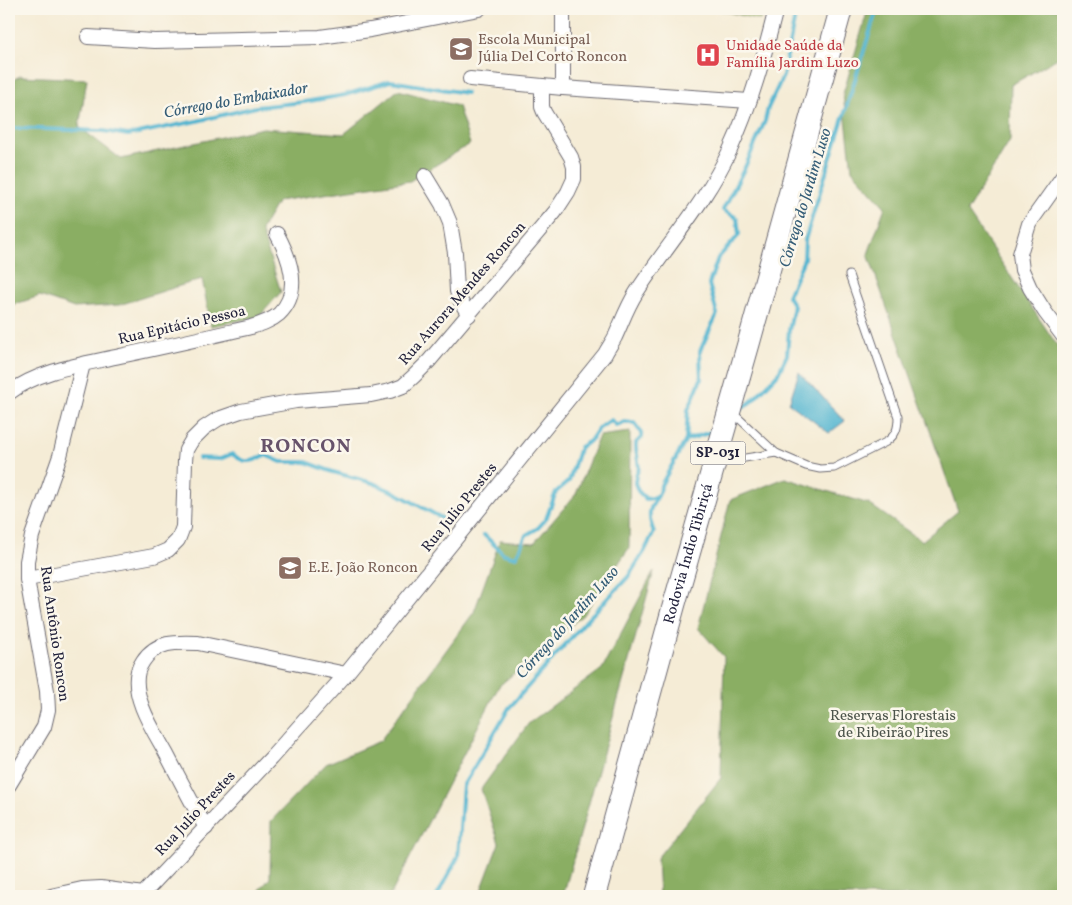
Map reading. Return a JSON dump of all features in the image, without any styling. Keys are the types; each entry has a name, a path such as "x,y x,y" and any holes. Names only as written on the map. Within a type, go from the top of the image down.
{"highway":[{"name":"Rodovia Índio Tibiriçá","path":"594,896 841,9"}],"street":[{"path":"88,37 155,41 320,37 370,30 479,9"},
{"path":"562,9 563,88"},
{"name":"Rua Julio Prestes","path":"51,896 82,889 101,888 142,895 271,758 346,674 605,354 625,311 636,293 695,211 730,152 749,101 776,9"},
{"path":"470,80 749,101"},
{"name":"Rua Aurora Mendes Roncon","path":"27,579 154,556 168,550 178,540 183,527 186,450 192,440 204,428 218,419 241,411 296,401 390,391 403,386 429,362 555,212 574,179 574,167 571,157 544,112 542,106 542,86"},
{"path":"425,176 442,204 450,223 455,253 457,291 469,315"},
{"path":"1063,176 1029,224 1020,254 1022,270 1030,288 1063,336"},
{"name":"Rua Epitácio Pessoa","path":"9,392 20,384 40,376 83,364 251,328 266,322 279,314 290,299 292,284 290,264 277,234"},
{"name":"Rua Antônio Roncon","path":"9,785 44,727 48,710 47,691 27,579 27,561 32,536 60,456 83,364"},
{"path":"206,828 140,701 136,684 138,670 146,657 157,647 174,642 198,643 346,674"}],"lane":[{"path":"730,410 776,453 806,466 820,469 834,468 893,437 898,426 898,416 848,275"},
{"path":"715,463 776,453"}],"green space":[{"path":"715,9 763,9 760,20"},
{"name":"Reservas Florestais de Ribeirão Pires","path":"868,9 1063,9 1063,55 1011,85 1010,141 967,211 1063,354 1063,896 659,896 657,858 721,778 724,657 698,628 730,500 785,478 869,504 922,541 958,511 868,254 885,207 852,170 843,94"},
{"path":"20,76 87,79 79,127 121,159 263,128 344,134 398,90 458,106 470,144 410,181 278,201 261,230 281,292 259,317 211,326 202,279 119,305 74,308 40,296 9,306 9,82"},
{"path":"630,432 629,548 584,614 499,686 390,896 255,896 270,878 271,821 326,764 380,741 474,612 500,540 534,543 576,494 599,436"},
{"path":"654,571 563,896 479,896 499,843 481,789 529,723 602,669"}],"water":[{"path":"799,372 845,421 829,433 789,403"}],"waterway":[{"name":"Córrego do Jardim Luso","path":"437,896 458,857 463,786 509,708 585,622 628,577 654,532 650,511 659,495 661,485 686,440 688,410 701,379 700,351 717,314 709,284 718,258 739,235 737,218 723,210 745,167 765,121 768,108 783,76 795,16 799,9"},
{"name":"Córrego do Jardim Luso","path":"741,409 752,401 778,374 787,355 789,330 794,306 788,296 804,259 805,240 877,9"},
{"name":"Córrego do Embaixador","path":"9,128 103,131 128,135 256,107 345,95 390,81 466,93"},
{"path":"484,535 504,554 516,557 526,535 538,528 546,519 556,492 569,481 580,447 590,441 598,429 611,420 617,426 624,422 634,423 640,431 642,437 636,443 639,468 635,483 638,491 646,499 657,495"},
{"path":"686,440 714,431"},
{"path":"199,458 220,459 232,454 244,461 248,461 256,460 265,455 281,462 306,462 373,483 396,493 449,522"}],"place":[{"name":"Escola Municipal Júlia Del Corto Roncon","path":"461,49"},
{"name":"Unidade Saúde da Família Jardim Luzo","path":"708,55"},
{"name":"E.E. João Roncon","path":"290,568"}],"district":[{"name":"RONCON","path":"306,447"}]}
